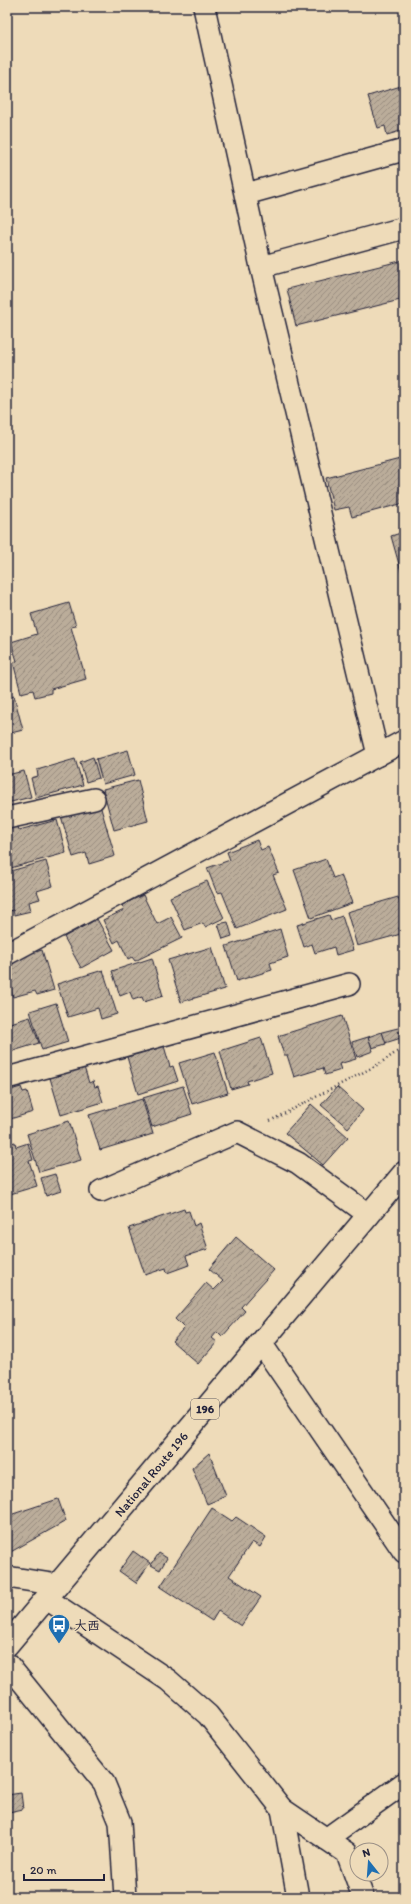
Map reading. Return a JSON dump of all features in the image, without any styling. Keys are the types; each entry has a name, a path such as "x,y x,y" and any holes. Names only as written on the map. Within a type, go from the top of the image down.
{"highway":[{"name":"National Route 196","path":"7,1645 404,1174"}],"street":[{"path":"204,7 262,267 378,755"},
{"path":"246,194 404,150"},
{"path":"262,267 404,228"},
{"path":"7,954 404,741"},
{"path":"7,818 94,799"},
{"path":"7,1078 349,984"},
{"path":"101,1191 237,1132 298,1163 368,1216"},
{"path":"261,1343 404,1552"},
{"path":"7,1577 53,1592 168,1680 208,1715 282,1809 346,1852 363,1897"},
{"path":"7,1663 104,1783 120,1822 125,1897"},
{"path":"326,1839 404,1783"},
{"path":"282,1809 298,1897"}],"path":[{"path":"243,1135 379,1064 404,1047"}],"building":[{"path":"401,86 404,96 404,130 387,135 385,126 378,128 368,96"},
{"path":"404,260 404,299 296,326 287,289"},
{"path":"404,458 404,503 352,517 349,507 334,510 326,478"},
{"path":"404,532 404,582 391,536"},
{"path":"69,603 76,626 71,627 86,679 51,689 51,693 35,697 33,690 21,693 13,662 17,661 11,642 37,634 31,614"},
{"path":"14,696 23,730 7,734 7,698"},
{"path":"128,750 135,775 103,784 96,759"},
{"path":"93,757 99,778 86,782 80,762"},
{"path":"75,759 83,785 36,798 31,778 38,776 37,770"},
{"path":"24,771 31,797 7,803 7,775"},
{"path":"138,780 148,821 114,830 103,789"},
{"path":"100,805 115,856 89,864 86,853 73,857 61,816"},
{"path":"57,820 66,853 7,869 7,827 17,824 19,830"},
{"path":"257,840 261,850 268,847 279,873 273,875 287,909 237,929 222,892 217,893 207,868 230,860 227,852"},
{"path":"326,859 333,878 341,875 352,903 311,918 294,870"},
{"path":"46,861 53,886 37,891 40,899 29,902 31,911 14,915 13,910 7,912 7,872"},
{"path":"207,881 224,918 205,927 203,923 185,930 170,897"},
{"path":"143,895 157,924 171,917 182,938 135,961 132,957 128,959 119,940 114,943 103,920 124,910 122,905"},
{"path":"398,897 404,916 404,926 399,928 401,934 357,946 347,912"},
{"path":"329,915 331,920 342,916 353,950 336,955 334,947 315,953 312,944 304,947 297,925"},
{"path":"97,919 114,950 81,968 64,937"},
{"path":"228,922 232,936 223,939 218,924"},
{"path":"280,929 288,957 270,963 272,970 237,981 226,946"},
{"path":"212,947 225,989 181,1002 168,960"},
{"path":"42,950 54,990 37,995 35,991 13,997 7,977 7,964 16,961 15,958"},
{"path":"152,958 163,996 144,1002 142,997 133,1000 130,992 120,996 112,971"},
{"path":"103,970 117,1014 101,1019 98,1008 68,1017 57,984"},
{"path":"56,1003 68,1042 42,1050 30,1011"},
{"path":"342,1016 356,1059 339,1064 341,1070 325,1075 323,1068 294,1077 287,1055 284,1055 278,1036"},
{"path":"30,1017 39,1043 10,1052 7,1040 7,1024"},
{"path":"398,1028 401,1038 385,1043 382,1032"},
{"path":"382,1032 386,1044 372,1048 368,1037"},
{"path":"368,1037 373,1051 357,1057 352,1042"},
{"path":"261,1038 272,1073 247,1081 248,1084 231,1089 220,1051"},
{"path":"164,1046 170,1067 173,1066 178,1081 138,1094 127,1057"},
{"path":"215,1052 228,1093 192,1104 179,1063"},
{"path":"84,1067 89,1083 93,1081 95,1087 98,1086 103,1102 61,1115 50,1078"},
{"path":"183,1086 192,1114 152,1127 143,1098"},
{"path":"21,1087 23,1092 27,1091 33,1112 7,1120 7,1091"},
{"path":"337,1087 363,1110 348,1128 321,1105"},
{"path":"142,1099 153,1134 100,1150 89,1115"},
{"path":"311,1104 348,1137 323,1165 285,1133"},
{"path":"69,1121 81,1160 39,1172 27,1134"},
{"path":"15,1142 16,1147 28,1143 33,1160 29,1161 37,1186 7,1195 7,1144"},
{"path":"55,1174 61,1191 46,1196 41,1178"},
{"path":"184,1209 185,1212 189,1211 194,1226 199,1223 208,1249 186,1256 189,1265 167,1273 166,1268 145,1275 129,1228"},
{"path":"236,1237 274,1270 241,1307 245,1311 222,1337 217,1332 212,1338 217,1342 198,1364 172,1341 184,1328 175,1319 206,1283 214,1290 223,1281 209,1269"},
{"path":"209,1453 226,1496 207,1504 192,1468"},
{"path":"58,1499 66,1521 7,1554 7,1516"},
{"path":"212,1508 232,1521 236,1517 266,1537 260,1547 252,1542 229,1576 261,1597 241,1626 218,1611 212,1621 160,1587"},
{"path":"133,1551 150,1563 136,1583 119,1571"},
{"path":"159,1553 167,1558 160,1570 151,1565"},
{"path":"21,1793 23,1809 9,1812 7,1795"}],"place":[{"name":"大西","path":"59,1644"}]}
